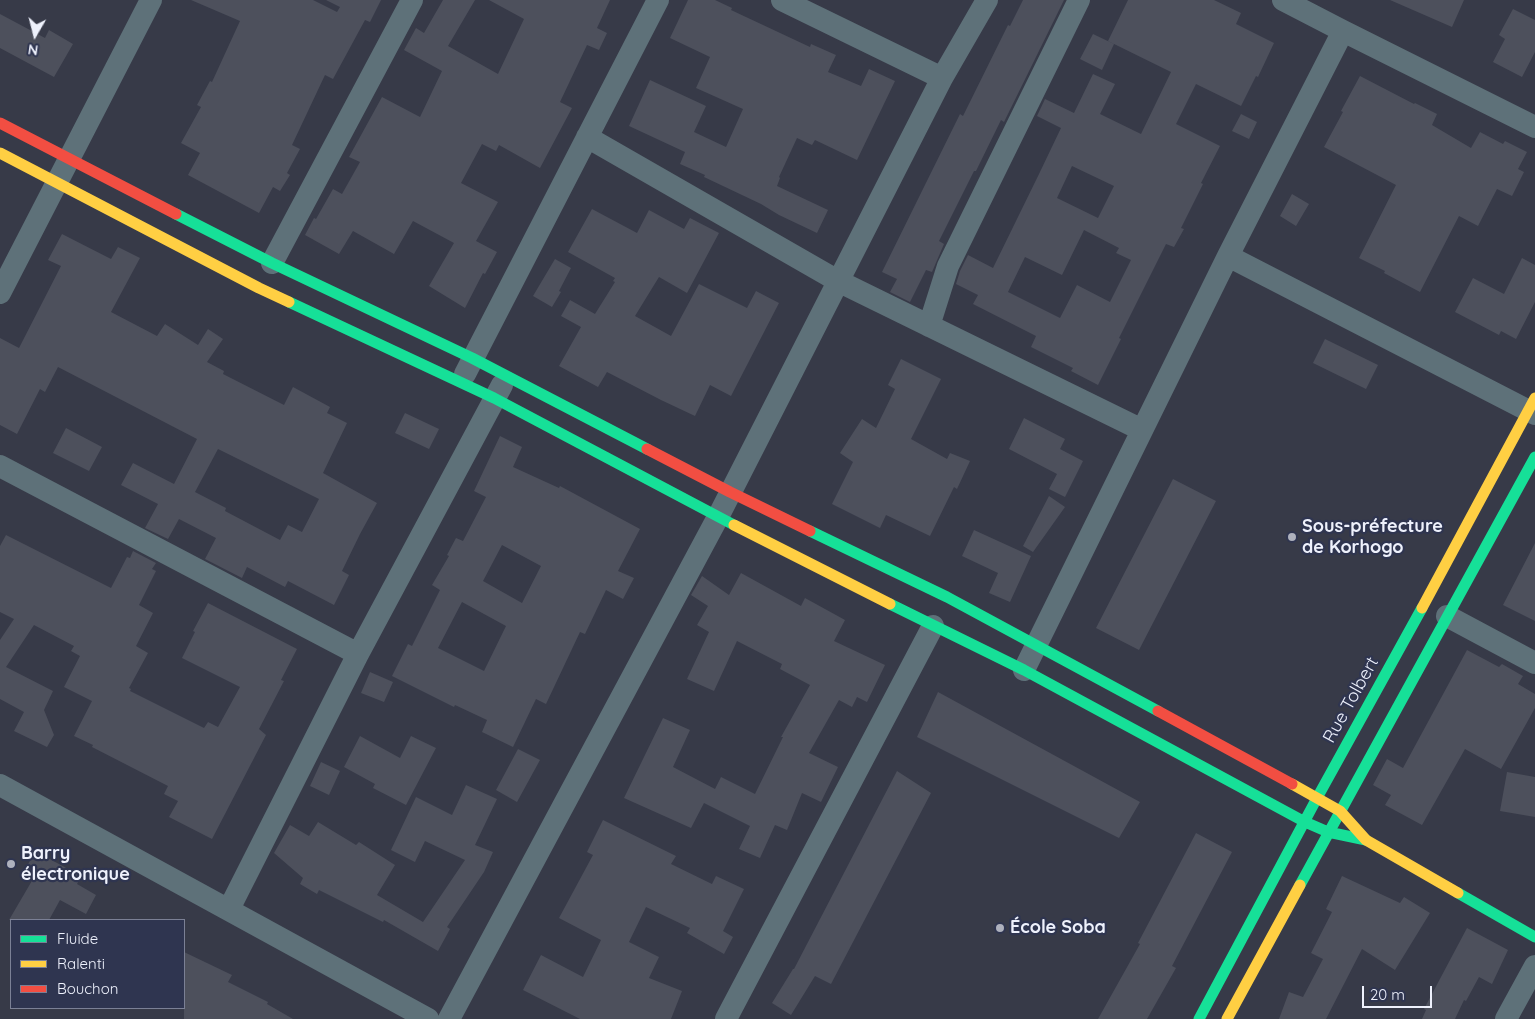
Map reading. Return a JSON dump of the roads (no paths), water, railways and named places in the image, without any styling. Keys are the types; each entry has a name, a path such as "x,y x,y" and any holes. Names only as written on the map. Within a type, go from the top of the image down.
{"street":[{"path":"0,293 151,0"},
{"path":"272,263 412,0"},
{"path":"461,382 658,0"},
{"path":"782,0 942,78"},
{"path":"449,1019 718,517 942,78 987,0"},
{"path":"929,326 948,266 1079,0"},
{"path":"1283,0 1535,127"},
{"path":"1024,670 1228,256 1343,31"},
{"path":"0,123 272,263 507,375 730,492 947,597 1340,811 1366,840"},
{"path":"587,137 838,281 1142,430"},
{"path":"0,153 259,288 494,398 718,517 1024,670 1305,822 1328,832 1366,840 1535,937"},
{"path":"1228,256 1533,407"},
{"path":"228,909 358,654 507,375"},
{"name":"Rue Tolbert","path":"1199,1019 1317,798 1533,407"},
{"path":"1227,1019 1535,457"},
{"path":"0,466 358,654"},
{"path":"1447,616 1535,662"},
{"path":"726,1019 933,626"},
{"path":"0,785 428,1019"},
{"path":"1506,1019 1535,966"}],"place":[{"name":"Sous-préfecture de Korhogo","path":"1292,537"},
{"name":"Barry électronique","path":"11,864"},
{"name":"École Soba","path":"1000,928"}]}
